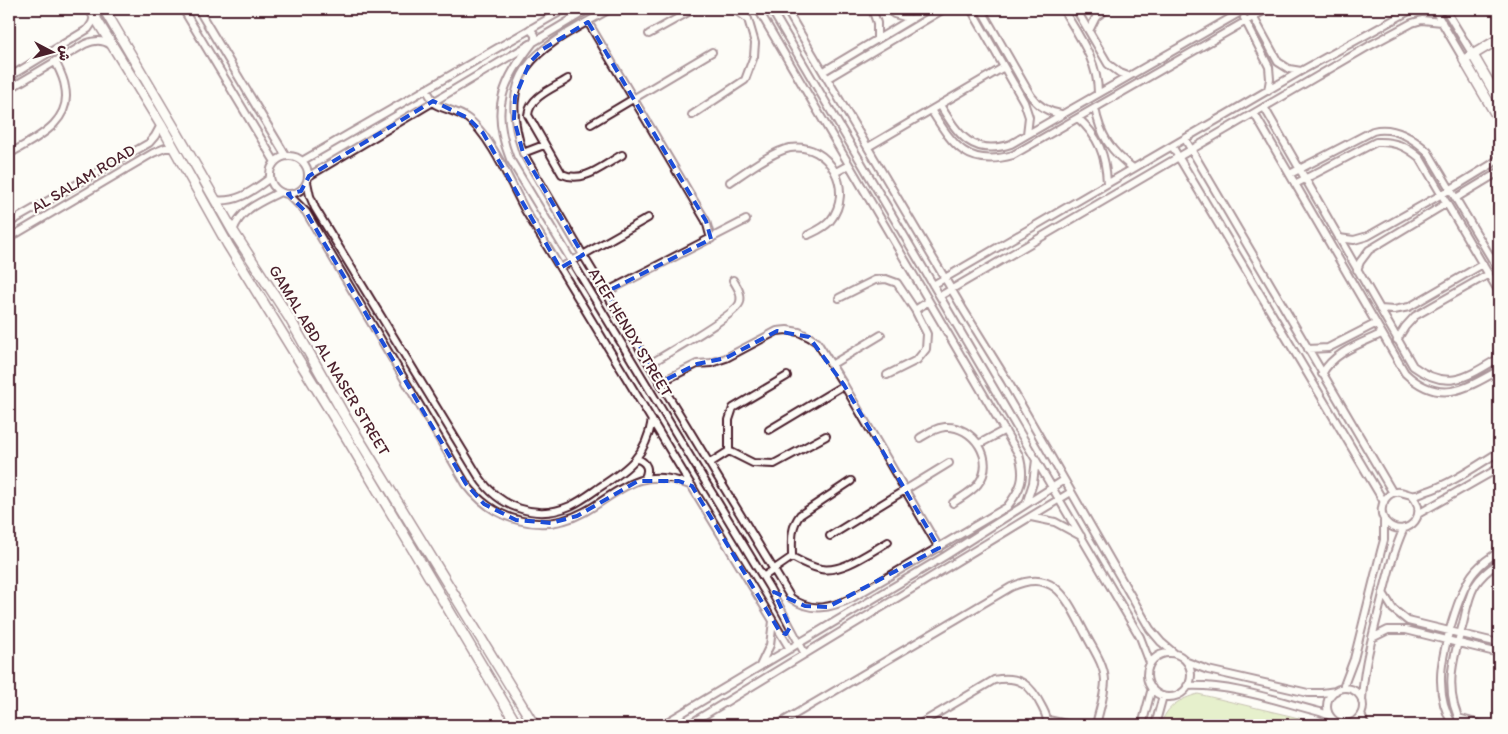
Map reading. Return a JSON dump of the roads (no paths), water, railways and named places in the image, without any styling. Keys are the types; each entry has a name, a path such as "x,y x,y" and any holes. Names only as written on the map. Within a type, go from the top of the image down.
{"main road":[{"name":"GAMAL ABD AL NASER STREET","path":"104,9 176,131 214,200 290,320 344,413 534,725"},
{"name":"GAMAL ABD AL NASER STREET","path":"92,13 161,125 224,238 348,440 517,725"},
{"path":"1499,39 1464,60 1499,120"},
{"path":"1473,55 1499,100"},
{"path":"334,419 341,419 344,413"},
{"path":"348,440 350,435 358,435"}],"street":[{"path":"183,9 275,162"},
{"path":"198,9 286,156"},
{"path":"302,160 565,9"},
{"path":"589,9 433,101 308,179 301,191 288,194 280,192 270,178 275,162 286,156 295,156 302,160 307,168 308,179 310,196 315,208 479,477 495,496 509,505 524,510 541,512 557,511 580,501 625,471 637,459 646,445 652,420"},
{"path":"610,9 543,49 530,62 520,77 515,97 514,118 517,136 523,153 582,255 791,598 812,607 828,607 852,598 1007,507 1017,494 1022,480 1023,467 1019,455 1005,430 759,10 748,19"},
{"path":"648,34 694,9"},
{"path":"692,115 745,80 754,56 755,43 748,19 734,9"},
{"path":"771,9 1083,538 1140,637 1150,664"},
{"path":"786,9 951,289 1007,380 1150,629 1174,653 1187,662 1208,670 1308,693 1322,693 1343,688 1353,690 1362,702"},
{"path":"872,9 877,23 877,40"},
{"path":"887,9 894,14 912,19"},
{"path":"824,71 928,9"},
{"path":"828,78 944,9"},
{"path":"972,9 1028,110 1028,134"},
{"path":"980,9 1035,102 1047,111 1061,114"},
{"path":"1063,9 1093,60 1098,76 1098,93"},
{"path":"1076,9 1108,64 1120,73 1128,76"},
{"path":"1088,31 1096,17 1107,9"},
{"path":"931,110 950,140 960,149 972,156 1000,159 1013,155 1267,9"},
{"path":"934,285 1107,182 1413,9"},
{"path":"1434,9 1464,60"},
{"path":"1445,9 1473,55"},
{"path":"940,105 956,131 972,144 981,147 1001,147 1011,144 1243,10"},
{"path":"1243,10 1254,16 1278,62 1288,68 1301,71"},
{"path":"1243,10 1246,21 1269,68 1268,90"},
{"path":"9,77 91,27 92,13"},
{"path":"940,296 1369,46 1412,23 1422,20 1442,22"},
{"path":"588,22 706,220 711,239"},
{"path":"530,29 535,35 535,40"},
{"path":"79,35 84,44"},
{"path":"9,89 84,44 102,40 112,46"},
{"name":"ATEF HENDY STREET","path":"535,40 513,68 505,84 501,111 502,131 507,150 515,168 763,576 805,654"},
{"path":"591,124 712,52"},
{"path":"9,154 47,131 60,116 65,104 66,91 55,61"},
{"path":"868,147 1004,67"},
{"path":"568,79 536,99 528,109 530,121 562,174 569,178 586,176 622,155"},
{"path":"426,89 433,101"},
{"name":"ATEF HENDY STREET","path":"433,101 439,106 468,118 483,133 525,210 790,649"},
{"path":"1264,107 1413,366 1432,378 1444,380 1467,377 1499,358"},
{"path":"1095,108 1098,122 1107,142 1121,159 1133,168"},
{"path":"1254,112 1405,373 1414,382 1425,388 1449,392 1461,390 1499,370"},
{"path":"1078,118 1098,140 1104,153 1107,182"},
{"name":"AL SALAM ROAD","path":"9,223 149,143 161,125"},
{"path":"1290,174 1373,131 1381,130 1403,134 1417,141 1428,152 1499,271"},
{"path":"1185,139 1392,493"},
{"path":"1295,184 1376,142 1400,144 1420,158 1499,292"},
{"path":"149,143 154,146 153,152"},
{"path":"523,153 544,145"},
{"path":"1172,146 1384,502"},
{"name":"AL SALAM ROAD","path":"9,238 153,152 164,148 174,148"},
{"path":"730,182 781,150 802,148 817,153 830,163 836,172 840,185 840,198 829,222 819,230 808,235"},
{"path":"1339,238 1354,240 1368,236 1492,164 1499,158"},
{"path":"836,172 849,165"},
{"path":"1456,198 1499,172"},
{"path":"214,200 227,201 238,199 247,195 270,178"},
{"path":"233,231 240,217 248,210 280,192"},
{"path":"288,194 306,212 466,484 484,504 499,514 516,520 534,524 552,523 577,516 632,483 644,479 672,479 692,486"},
{"path":"1357,270 1360,262 1369,250 1447,203"},
{"path":"560,268 648,218"},
{"path":"606,292 746,220"},
{"path":"1380,309 1394,310 1409,307 1483,264"},
{"path":"1398,340 1405,327 1416,316 1489,274"},
{"path":"839,298 875,280 886,279 897,283 915,310 927,334 926,349 917,360 887,375"},
{"path":"650,364 736,309 740,302 740,292 733,280"},
{"path":"915,310 929,301"},
{"path":"1308,349 1328,348 1375,324"},
{"path":"661,382 697,364 711,363 726,358 777,331 799,332 809,337 817,342 844,385 939,548"},
{"path":"1322,374 1330,362 1340,354 1381,334"},
{"path":"831,365 881,335"},
{"path":"729,451 729,420 733,408 787,376"},
{"path":"769,430 844,385"},
{"path":"920,438 933,430 943,427 954,427 968,433 979,444 984,461 982,478 977,485 953,503"},
{"path":"979,444 1005,430"},
{"path":"729,451 753,463 760,465 774,464 826,436"},
{"path":"710,463 729,451"},
{"path":"1412,496 1444,485 1499,452"},
{"path":"637,459 642,461 648,471 644,479"},
{"path":"1025,505 1033,483 1036,459"},
{"path":"830,536 949,464"},
{"path":"1418,514 1499,468"},
{"path":"662,725 944,556 1064,480"},
{"path":"792,557 793,528 800,515 850,481"},
{"path":"688,725 1071,492"},
{"path":"1343,688 1354,658 1384,540 1382,510 1384,502 1392,493 1400,492 1412,496 1418,504 1418,514 1413,523 1404,528 1392,527 1384,519"},
{"path":"1031,517 1047,520 1062,526 1083,538"},
{"path":"1365,725 1361,714 1365,661 1395,549 1404,528"},
{"path":"792,557 811,566 830,570 839,568 888,542"},
{"path":"1453,725 1445,708 1440,679 1444,653 1466,583 1484,562 1499,552"},
{"path":"763,576 792,557"},
{"path":"1462,725 1458,718 1451,693 1450,679 1452,666 1475,586 1483,576 1496,568 1499,563"},
{"path":"777,725 1011,587 1035,581 1049,584 1065,595 1100,662 1103,670 1104,688 1096,725"},
{"path":"1383,593 1393,609 1408,621 1499,643"},
{"path":"759,668 770,645 773,620"},
{"path":"780,632 788,633 790,627"},
{"path":"1372,638 1380,633 1397,629 1406,630 1499,653"},
{"path":"1174,653 1163,653 1158,656 1150,664 1147,674 1149,684 1163,696 1177,695 1187,686 1190,672 1187,662"},
{"path":"918,725 994,680 1001,679 1015,680 1034,691 1048,723 1071,725"},
{"path":"1187,686 1201,685 1224,688 1330,716"},
{"path":"1142,725 1152,688"},
{"path":"1336,691 1328,700 1327,705 1333,720 1343,725 1353,722 1361,714"},
{"path":"1155,725 1163,696"},
{"path":"1458,718 1483,725"}]}
